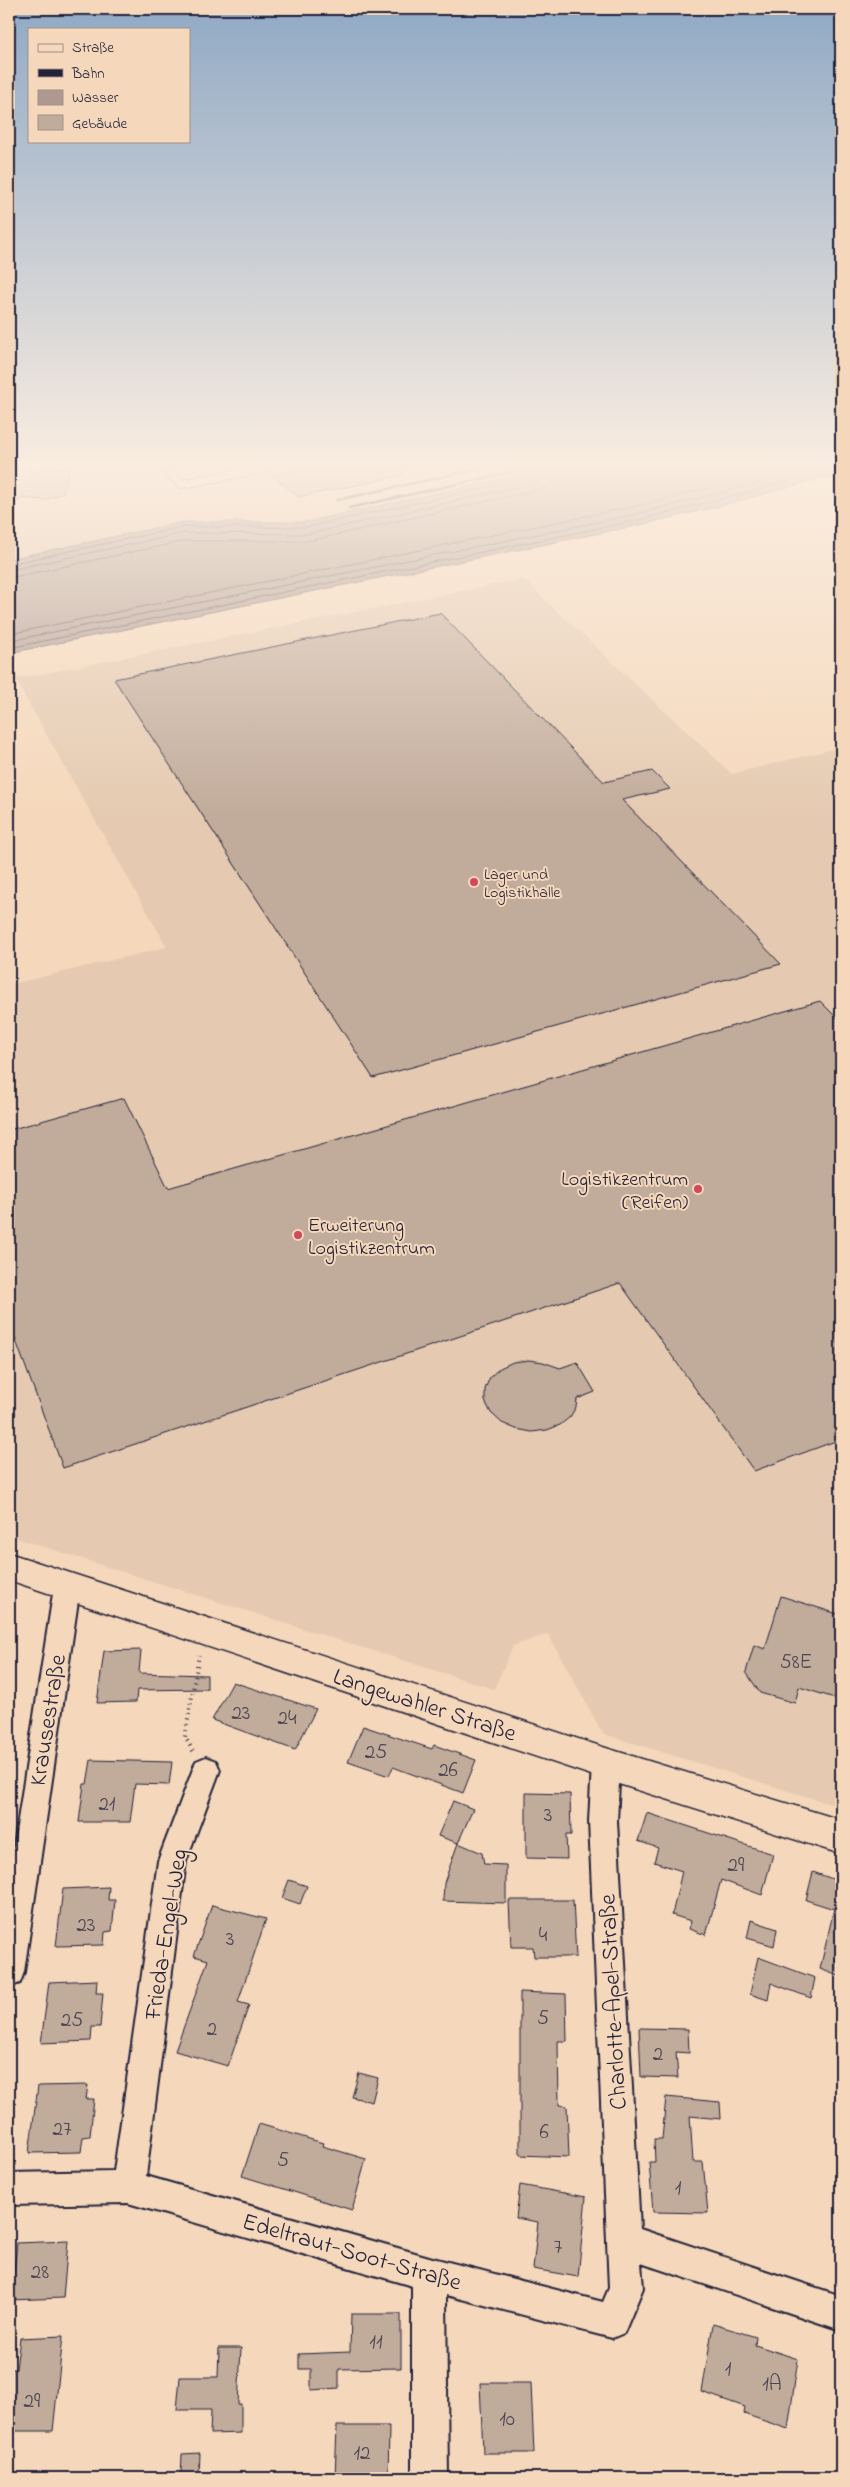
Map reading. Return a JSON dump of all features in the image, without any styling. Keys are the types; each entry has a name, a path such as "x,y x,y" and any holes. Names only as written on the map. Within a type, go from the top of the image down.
{"street":[{"name":"Langewahler Straße","path":"9,1568 606,1764 841,1837"},
{"name":"Krausestraße","path":"9,1972 67,1587"},
{"name":"Charlotte-Apel-Straße","path":"606,1764 603,1821 623,2240"},
{"name":"Frieda-Engel-Weg","path":"128,2187 172,1861 206,1770"},
{"name":"Edeltraut-Soot-Straße","path":"9,2189 128,2187 429,2274 612,2321 626,2288 623,2240"},
{"path":"623,2240 841,2312"},
{"path":"429,2274 430,2478"}],"path":[{"path":"203,1631 185,1737 206,1770"}],"shaded area":[{"path":"497,584 528,584 732,774 841,747 841,1807 603,1734 548,1634 513,1646 494,1689 9,1536 9,985 167,947 15,679"}],"water":[{"path":"9,584 349,584 9,653"}],"building":[{"name":"Lager und Logistikhalle","path":"440,613 604,782 652,771 670,789 622,800 781,964 373,1078 114,679"},
{"path":"820,1001 841,1022 841,1439 754,1471 620,1283 63,1468 9,1322 9,1130 124,1098 168,1188"},
{"path":"529,1360 543,1362 560,1368 577,1362 595,1392 577,1399 576,1407 570,1417 560,1425 547,1430 532,1432 516,1429 502,1423 491,1413 485,1401 485,1389 490,1377 500,1368 513,1362"},
{"path":"781,1596 841,1615 841,1700 799,1687 795,1703 760,1693 746,1672 754,1645 765,1649"},
{"path":"141,1650 139,1673 207,1675 207,1689 137,1690 136,1702 97,1703 104,1651"},
{"path":"233,1682 316,1709 295,1750 212,1720"},
{"path":"363,1726 432,1749 434,1745 476,1760 463,1793 393,1767 389,1776 348,1762"},
{"path":"91,1760 172,1762 169,1785 135,1784 130,1822 79,1822 84,1784 87,1784"},
{"path":"526,1793 570,1794 571,1835 566,1835 567,1859 526,1858"},
{"path":"453,1801 473,1809 458,1843 438,1836"},
{"path":"647,1813 773,1854 762,1895 721,1880 706,1935 689,1929 691,1921 672,1915 682,1871 654,1862 658,1848 638,1841"},
{"path":"458,1843 482,1853 484,1864 506,1865 506,1903 443,1901 444,1883"},
{"path":"813,1872 841,1882 841,1977 820,1969 834,1909 806,1900"},
{"path":"289,1880 307,1886 300,1904 282,1898"},
{"path":"109,1887 108,1900 115,1900 112,1931 105,1932 104,1945 56,1946 63,1889"},
{"path":"509,1900 573,1900 576,1957 534,1957 533,1947 511,1947"},
{"path":"212,1905 266,1919 238,2002 249,2005 228,2066 175,2051 208,1960 194,1956"},
{"path":"751,1920 777,1929 774,1946 747,1938"},
{"path":"758,1957 815,1978 811,1998 771,1983 768,2000 750,1994"},
{"path":"97,1980 96,1993 103,1993 100,2027 92,2027 91,2041 41,2043 49,1982"},
{"path":"520,1992 566,1994 567,2041 558,2041 559,2105 567,2106 569,2157 520,2155"},
{"path":"639,2028 688,2029 689,2053 676,2052 678,2078 641,2077"},
{"path":"359,2073 378,2078 372,2102 352,2097"},
{"path":"88,2085 86,2099 94,2099 90,2136 83,2137 81,2152 29,2153 38,2086"},
{"path":"666,2097 720,2102 721,2119 690,2116 693,2162 703,2162 708,2213 653,2212 649,2162 655,2162 654,2139 662,2139"},
{"path":"259,2124 323,2143 322,2146 366,2159 352,2210 242,2176"},
{"path":"520,2185 586,2197 578,2277 533,2269 538,2222 516,2218"},
{"path":"68,2241 63,2298 11,2300 17,2243"},
{"path":"351,2314 401,2314 401,2368 339,2369 339,2388 311,2390 311,2369 299,2369 299,2354 350,2352"},
{"path":"713,2324 756,2337 755,2345 798,2359 788,2429 744,2414 745,2407 702,2392"},
{"path":"63,2336 53,2431 9,2431 9,2369 16,2369 20,2338"},
{"path":"219,2348 241,2348 238,2404 241,2404 241,2433 210,2434 211,2410 177,2410 180,2377 218,2377"},
{"path":"480,2383 531,2383 534,2453 483,2453"},
{"path":"337,2426 389,2426 388,2478 335,2478"},
{"path":"200,2453 199,2478 181,2478 182,2454"}],"place":[{"name":"Lager und Logistikhalle","path":"474,882"},
{"name":"Logistikzentrum (Reifen)","path":"698,1189"},
{"name":"Erweiterung Logistikzentrum","path":"298,1235"}]}
